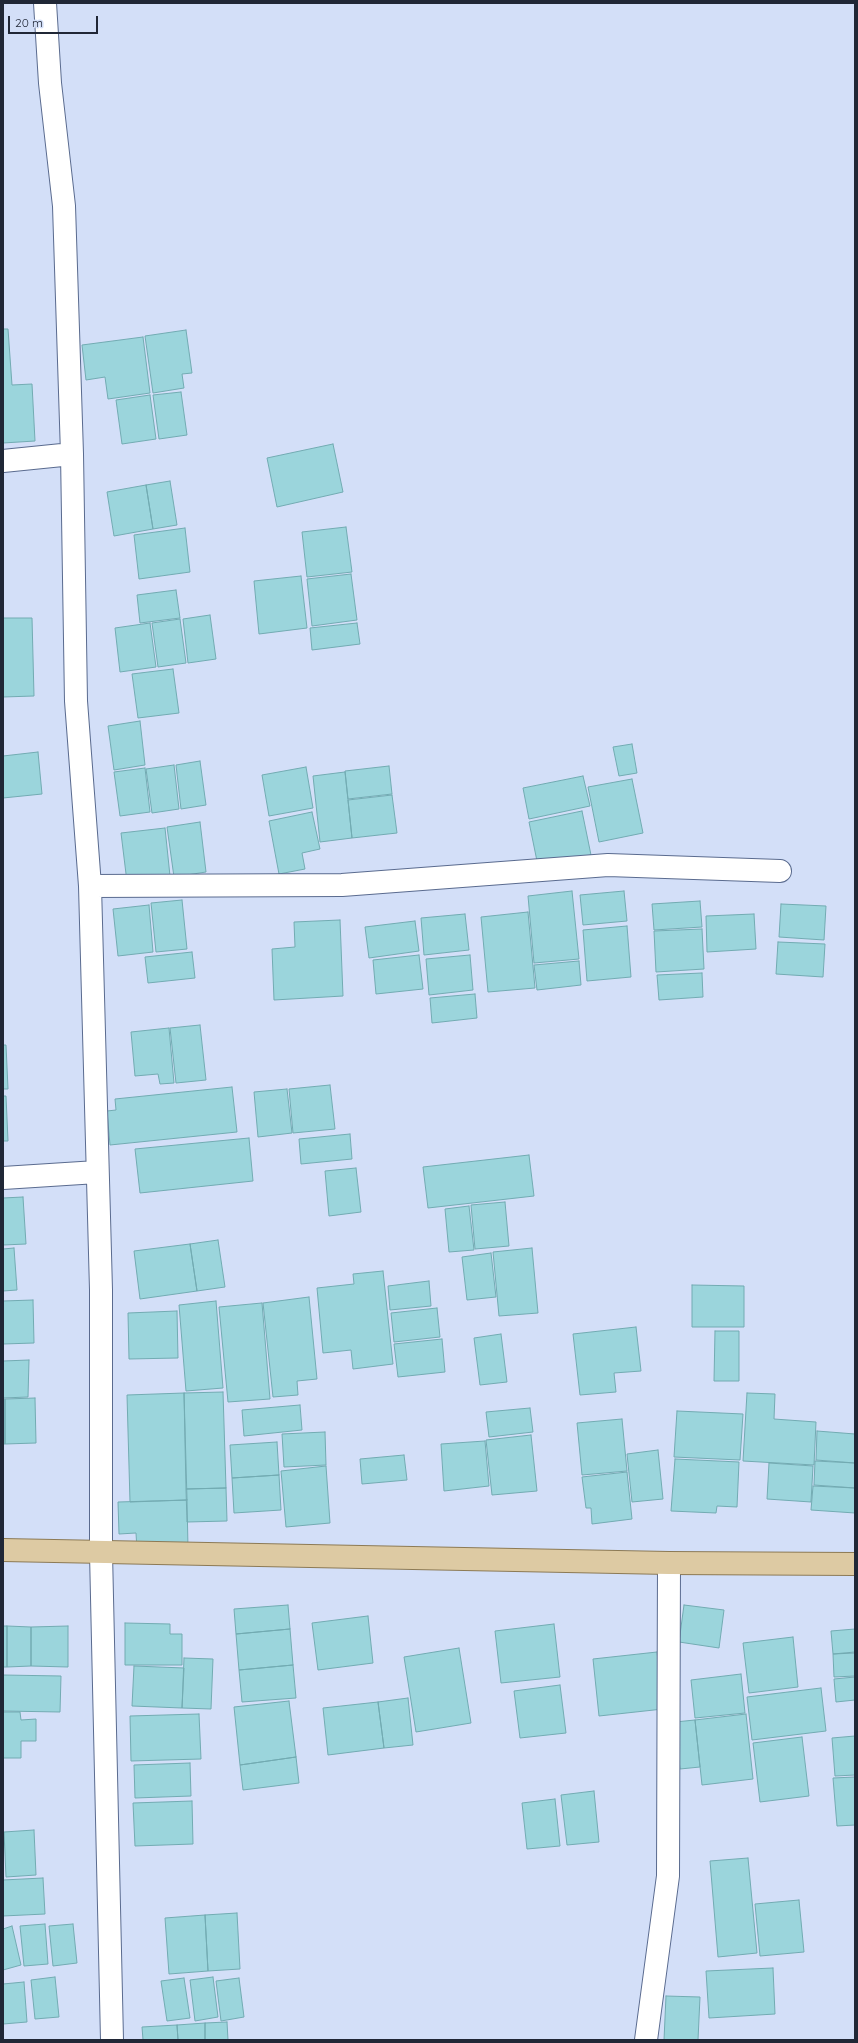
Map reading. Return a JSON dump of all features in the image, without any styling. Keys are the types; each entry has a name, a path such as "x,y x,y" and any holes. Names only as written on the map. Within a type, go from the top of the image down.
{"main road":[{"path":"3,1550 669,1563 855,1564"}],"street":[{"path":"44,3 50,84 64,206 72,454 76,701 90,886 101,1290 101,1553 112,2040"},
{"path":"3,461 72,454"},
{"path":"90,886 342,885 608,865 780,871"},
{"path":"3,1178 97,1172"},
{"path":"646,2040 668,1876 669,1563"}],"building":[{"path":"3,329 8,329 12,385 32,384 35,441 3,443"},
{"path":"186,330 192,373 182,374 184,388 153,393 145,336"},
{"path":"143,337 150,393 108,399 105,377 86,380 82,345"},
{"path":"181,392 187,435 159,439 153,395"},
{"path":"150,395 156,439 122,444 116,400"},
{"path":"333,444 343,492 277,507 267,458"},
{"path":"170,481 177,525 153,529 146,485"},
{"path":"146,485 153,529 114,536 107,492"},
{"path":"346,527 352,572 307,577 302,532"},
{"path":"185,528 190,572 139,579 134,535"},
{"path":"351,574 357,620 312,626 307,579"},
{"path":"301,576 307,628 259,634 254,581"},
{"path":"176,590 180,618 140,623 137,595"},
{"path":"210,615 216,659 188,663 183,619"},
{"path":"3,618 32,618 34,696 3,697"},
{"path":"180,619 186,663 158,667 152,623"},
{"path":"150,623 156,667 120,672 115,628"},
{"path":"357,623 360,644 312,650 310,628"},
{"path":"173,669 179,713 138,718 132,674"},
{"path":"140,721 145,765 114,770 108,726"},
{"path":"632,744 637,773 619,776 613,747"},
{"path":"38,752 42,794 3,798 3,756"},
{"path":"200,761 206,805 181,809 176,765"},
{"path":"174,765 179,809 152,813 146,769"},
{"path":"389,766 392,794 348,799 345,771"},
{"path":"306,767 313,808 269,816 262,775"},
{"path":"145,768 150,812 120,816 114,772"},
{"path":"345,772 352,838 320,842 313,776"},
{"path":"583,776 590,806 529,819 523,788"},
{"path":"632,779 643,833 599,842 588,787"},
{"path":"392,795 397,833 352,838 348,800"},
{"path":"582,811 591,855 538,866 529,822"},
{"path":"312,812 320,849 302,853 305,869 279,874 269,821"},
{"path":"200,822 206,872 174,877 167,827"},
{"path":"165,828 170,876 127,882 121,833"},
{"path":"572,891 579,959 534,963 528,896"},
{"path":"624,891 627,921 583,925 580,895"},
{"path":"182,900 187,949 156,952 151,903"},
{"path":"700,901 702,927 654,930 652,904"},
{"path":"781,904 826,906 824,940 779,937"},
{"path":"149,905 153,952 118,956 113,909"},
{"path":"528,912 535,988 488,992 481,917"},
{"path":"465,914 469,950 424,955 421,918"},
{"path":"754,914 756,949 707,952 706,916"},
{"path":"340,920 343,996 274,1000 272,949 295,947 294,922"},
{"path":"415,921 419,951 369,958 365,927"},
{"path":"627,926 631,977 587,981 583,930"},
{"path":"702,929 704,969 656,972 654,931"},
{"path":"778,942 825,944 823,977 776,974"},
{"path":"192,952 195,978 148,983 145,957"},
{"path":"419,955 423,989 376,994 373,960"},
{"path":"470,955 473,990 429,995 426,959"},
{"path":"579,961 581,985 537,990 534,965"},
{"path":"702,973 703,997 659,1000 657,975"},
{"path":"475,994 477,1018 432,1023 430,998"},
{"path":"200,1025 206,1080 176,1083 170,1028"},
{"path":"169,1028 174,1083 160,1084 158,1074 135,1076 131,1032"},
{"path":"3,1045 6,1045 8,1089 3,1089"},
{"path":"330,1085 335,1129 293,1133 289,1089"},
{"path":"232,1087 237,1132 110,1145 107,1111 116,1110 115,1099"},
{"path":"287,1089 292,1133 258,1137 254,1092"},
{"path":"3,1096 6,1096 8,1141 3,1141"},
{"path":"350,1134 352,1159 301,1164 299,1139"},
{"path":"249,1138 253,1181 140,1193 135,1149"},
{"path":"529,1155 534,1196 428,1208 423,1167"},
{"path":"356,1168 361,1212 329,1216 325,1171"},
{"path":"23,1197 26,1244 3,1245 3,1198"},
{"path":"505,1202 509,1246 475,1249 471,1205"},
{"path":"469,1206 474,1250 449,1252 445,1209"},
{"path":"218,1240 225,1287 197,1291 190,1244"},
{"path":"190,1244 197,1291 140,1299 134,1251"},
{"path":"14,1248 17,1290 3,1291 3,1249"},
{"path":"532,1248 538,1313 499,1316 493,1252"},
{"path":"491,1253 496,1297 467,1300 462,1257"},
{"path":"383,1271 393,1364 353,1369 351,1350 323,1353 317,1288 354,1284 353,1274"},
{"path":"429,1281 431,1306 390,1310 388,1286"},
{"path":"692,1285 744,1286 744,1327 692,1327"},
{"path":"309,1297 317,1379 297,1381 298,1395 273,1397 263,1303"},
{"path":"33,1300 34,1343 3,1344 3,1301"},
{"path":"216,1301 223,1388 186,1391 179,1305"},
{"path":"262,1303 270,1399 228,1402 219,1307"},
{"path":"437,1308 440,1337 394,1342 391,1313"},
{"path":"177,1311 178,1358 129,1359 128,1313"},
{"path":"636,1327 641,1371 614,1373 616,1392 580,1395 573,1334"},
{"path":"715,1331 739,1331 739,1381 714,1381"},
{"path":"501,1334 507,1382 480,1385 474,1338"},
{"path":"442,1339 445,1372 398,1377 394,1344"},
{"path":"29,1360 28,1397 3,1398 3,1361"},
{"path":"223,1392 226,1488 186,1489 184,1393"},
{"path":"184,1393 187,1500 130,1502 127,1395"},
{"path":"747,1393 775,1394 774,1419 816,1422 814,1465 743,1461"},
{"path":"35,1398 36,1443 5,1444 5,1399"},
{"path":"3,1399 5,1399 5,1444 3,1444"},
{"path":"300,1405 302,1430 244,1436 242,1410"},
{"path":"530,1408 533,1432 489,1437 486,1412"},
{"path":"677,1411 743,1414 740,1460 674,1457"},
{"path":"622,1419 627,1471 582,1475 577,1423"},
{"path":"817,1431 855,1434 855,1463 816,1460"},
{"path":"325,1432 326,1465 284,1467 282,1434"},
{"path":"531,1435 537,1491 492,1495 486,1440"},
{"path":"485,1441 489,1486 444,1491 441,1444"},
{"path":"277,1442 279,1475 232,1478 230,1445"},
{"path":"658,1450 663,1499 632,1502 627,1454"},
{"path":"404,1455 407,1480 362,1484 360,1459"},
{"path":"675,1459 739,1462 737,1507 717,1506 716,1513 671,1511"},
{"path":"815,1461 855,1463 855,1488 814,1485"},
{"path":"769,1463 813,1466 811,1502 767,1499"},
{"path":"326,1466 330,1523 286,1527 281,1471"},
{"path":"627,1472 632,1519 592,1524 591,1508 586,1508 582,1477"},
{"path":"279,1475 281,1510 234,1513 232,1478"},
{"path":"813,1486 855,1488 855,1513 811,1510"},
{"path":"226,1488 227,1521 187,1522 186,1489"},
{"path":"187,1500 188,1548 137,1550 136,1533 119,1534 118,1502"},
{"path":"288,1605 290,1629 236,1634 234,1609"},
{"path":"684,1605 724,1610 719,1648 679,1642"},
{"path":"368,1616 373,1663 318,1670 312,1623"},
{"path":"125,1623 170,1624 170,1634 182,1634 182,1665 125,1665"},
{"path":"554,1624 560,1677 501,1683 495,1631"},
{"path":"3,1626 7,1626 7,1667 3,1667"},
{"path":"7,1626 31,1627 31,1666 7,1667"},
{"path":"68,1626 68,1667 31,1666 31,1627"},
{"path":"290,1629 293,1665 239,1670 236,1634"},
{"path":"855,1629 855,1652 833,1654 831,1631"},
{"path":"793,1637 798,1687 749,1693 743,1643"},
{"path":"459,1648 471,1723 416,1732 404,1657"},
{"path":"657,1652 663,1709 599,1716 593,1659"},
{"path":"855,1653 855,1676 834,1677 833,1654"},
{"path":"184,1658 213,1659 211,1709 182,1708"},
{"path":"293,1665 296,1698 242,1702 239,1670"},
{"path":"134,1666 184,1668 182,1708 132,1706"},
{"path":"741,1674 745,1713 695,1718 691,1680"},
{"path":"3,1675 61,1676 60,1712 3,1711"},
{"path":"855,1677 855,1700 836,1702 834,1679"},
{"path":"560,1685 566,1733 520,1738 514,1691"},
{"path":"821,1688 826,1731 752,1740 747,1697"},
{"path":"408,1698 413,1745 384,1748 378,1702"},
{"path":"289,1701 296,1757 240,1765 234,1707"},
{"path":"378,1702 384,1748 328,1755 323,1708"},
{"path":"3,1712 20,1712 21,1720 36,1719 36,1741 21,1741 21,1758 3,1758"},
{"path":"199,1714 201,1759 131,1761 130,1716"},
{"path":"746,1714 753,1779 702,1785 695,1720"},
{"path":"695,1720 700,1767 680,1769 675,1722"},
{"path":"855,1736 855,1775 835,1776 832,1738"},
{"path":"802,1737 809,1796 760,1802 753,1743"},
{"path":"296,1757 299,1783 243,1790 240,1765"},
{"path":"190,1763 191,1796 135,1798 134,1765"},
{"path":"855,1777 855,1825 837,1826 833,1778"},
{"path":"594,1791 599,1842 567,1845 561,1795"},
{"path":"555,1799 560,1846 527,1849 522,1803"},
{"path":"192,1801 193,1844 135,1846 133,1803"},
{"path":"34,1830 36,1875 6,1877 4,1832"},
{"path":"748,1858 757,1953 718,1957 710,1861"},
{"path":"43,1878 45,1914 3,1916 3,1880"},
{"path":"799,1900 804,1952 760,1956 755,1904"},
{"path":"237,1913 240,1969 208,1971 205,1915"},
{"path":"205,1915 208,1971 169,1974 165,1918"},
{"path":"45,1924 48,1964 24,1966 20,1926"},
{"path":"73,1924 77,1963 53,1966 49,1926"},
{"path":"12,1926 21,1965 3,1970 3,1929"},
{"path":"773,1968 775,2014 709,2018 706,1971"},
{"path":"55,1977 59,2017 35,2019 31,1980"},
{"path":"213,1977 218,2017 195,2021 190,1980"},
{"path":"184,1978 190,2018 167,2021 161,1981"},
{"path":"239,1978 244,2017 221,2021 216,1981"},
{"path":"24,1982 27,2022 3,2024 3,1984"},
{"path":"666,1996 700,1997 698,2040 664,2040"},
{"path":"227,2022 228,2040 205,2040 205,2023"},
{"path":"205,2023 205,2040 178,2040 177,2025"},
{"path":"177,2025 178,2040 143,2040 142,2027"}]}
